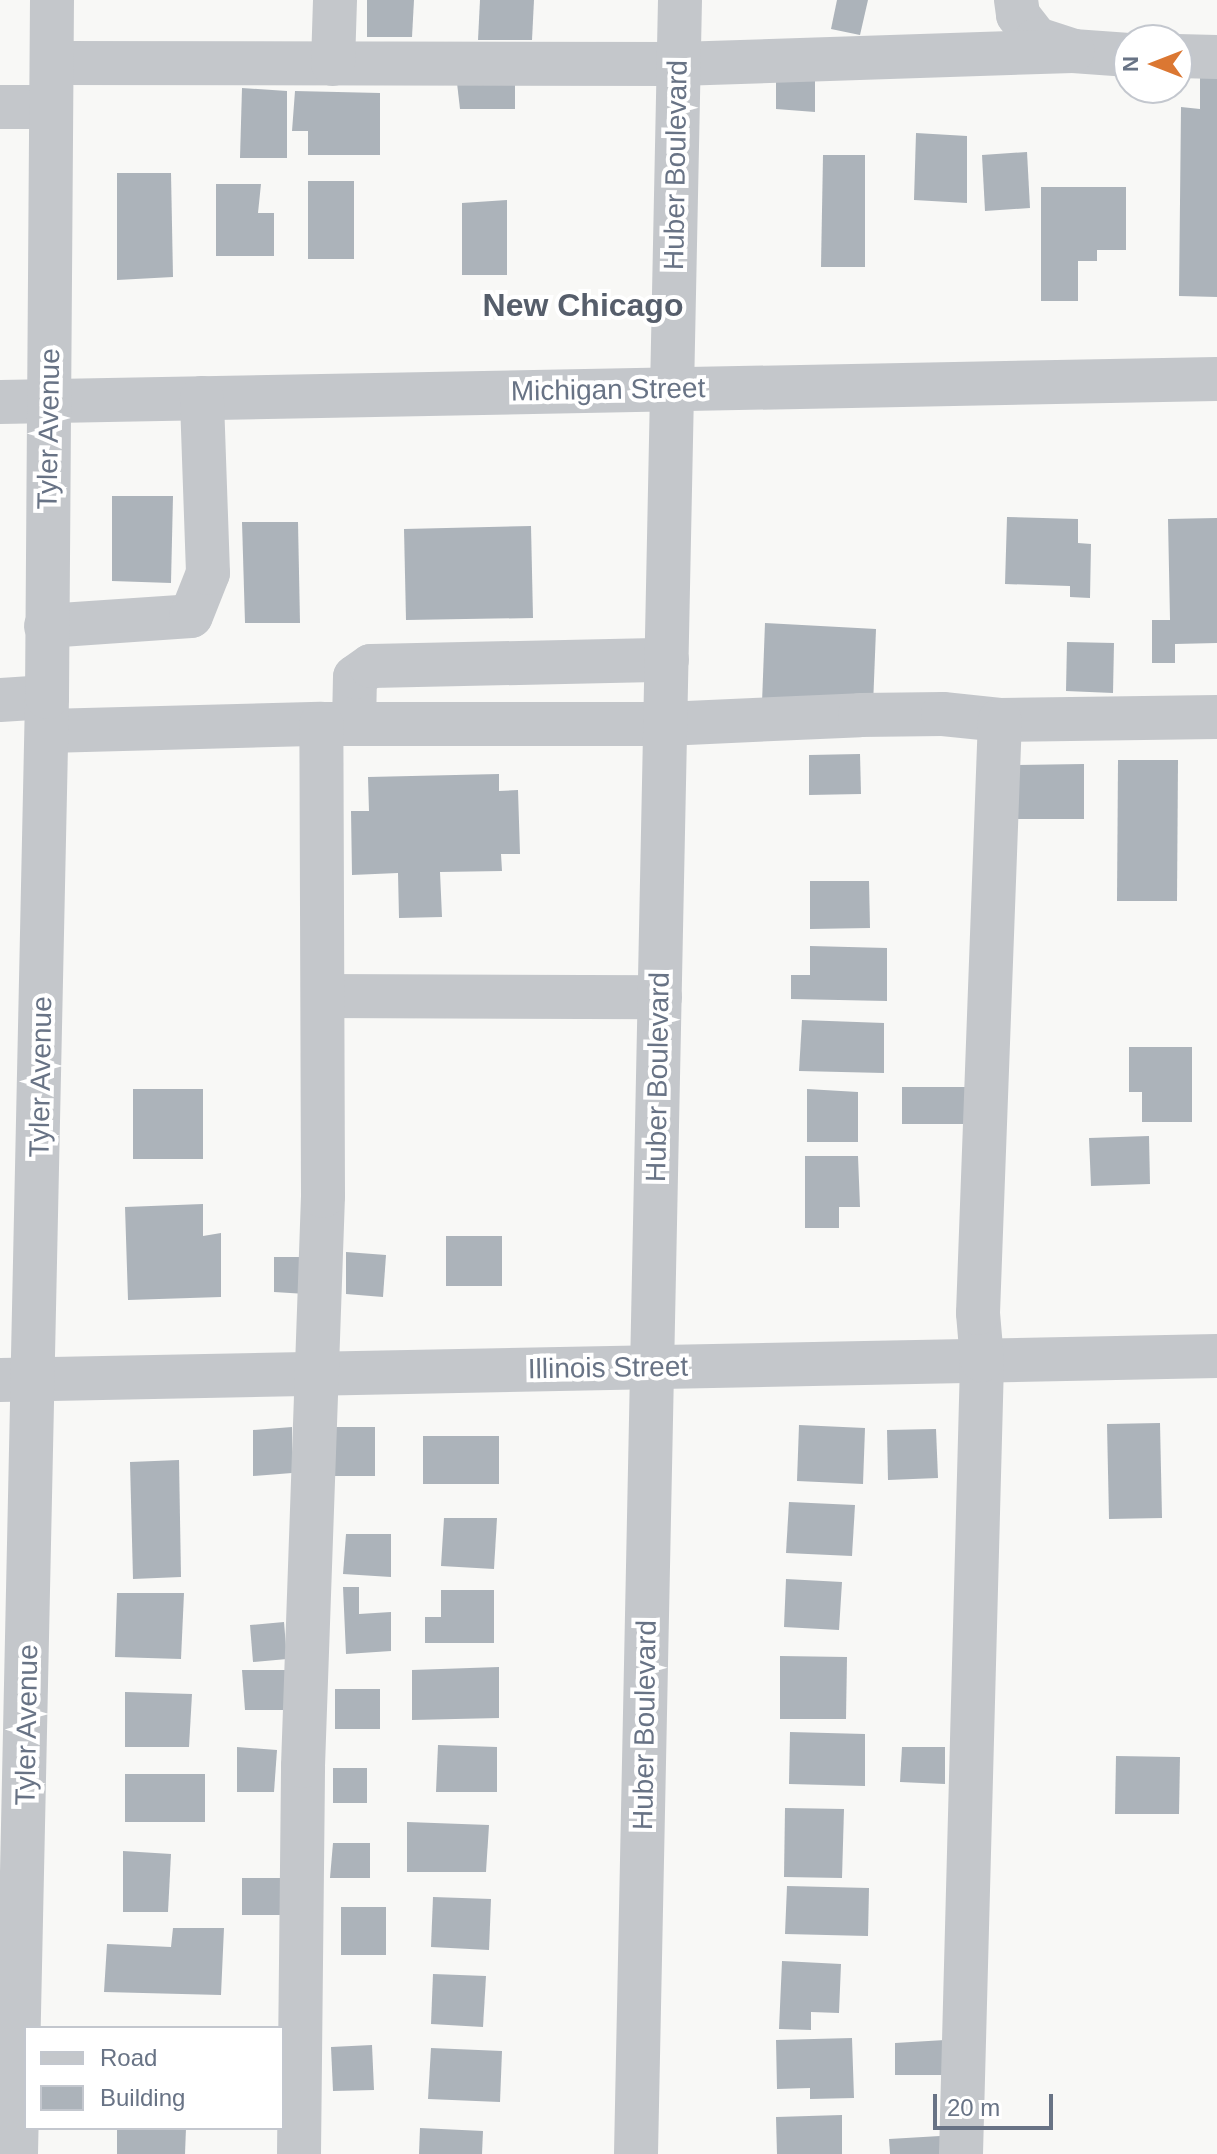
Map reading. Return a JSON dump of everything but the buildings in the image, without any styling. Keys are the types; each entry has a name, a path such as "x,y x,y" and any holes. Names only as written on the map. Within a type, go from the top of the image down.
{"street":[{"name":"Tyler Avenue","path":"16,2154 18,1380 47,714 52,0"},
{"path":"333,64 335,0"},
{"name":"Huber Boulevard","path":"636,2154 680,0"},
{"path":"1016,0 1018,15 1037,39 1073,51"},
{"path":"52,63 678,64 1073,51 1113,54"},
{"path":"1193,56 1217,57"},
{"path":"0,107 51,107"},
{"name":"Michigan Street","path":"0,402 1217,379"},
{"path":"46,626 191,616 208,573 202,398"},
{"path":"299,2154 303,1766 318,1374 323,996 337,724 355,677 371,666 667,660"},
{"path":"0,700 47,714 337,724 665,724 929,714 1000,720 1217,717"},
{"path":"961,2154 982,1360 978,1313 1000,720"},
{"path":"323,996 660,997"},
{"name":"Illinois Street","path":"18,1380 1217,1356"}],"district":[{"name":"New Chicago","path":"583,305"}]}
